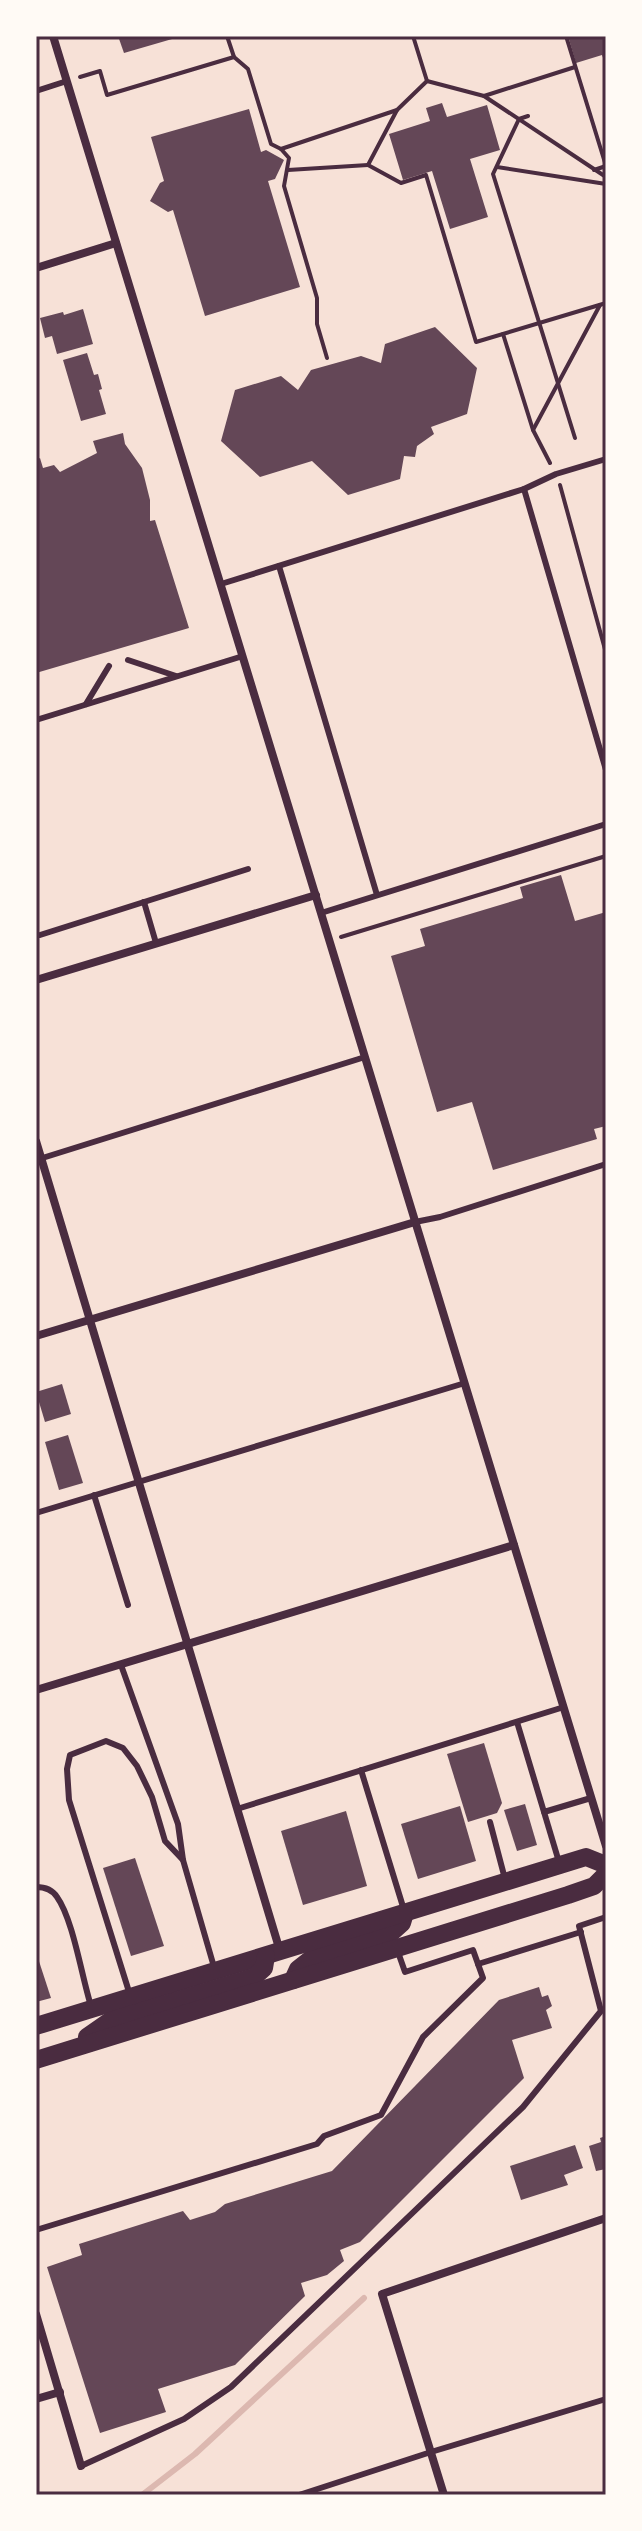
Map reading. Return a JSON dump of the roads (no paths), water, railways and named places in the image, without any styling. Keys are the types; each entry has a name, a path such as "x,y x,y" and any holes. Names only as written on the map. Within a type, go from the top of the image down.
{"main road":[{"path":"36,2026 586,1857 606,1865"},
{"path":"36,2060 594,1886 606,1874"},
{"path":"293,1980 298,1969 312,1958 392,1932 402,1923 405,1913"},
{"path":"72,2048 110,2021 254,1977 273,1953"}],"street":[{"path":"53,36 606,1846"},
{"path":"36,268 116,243"},
{"path":"36,980 316,895"},
{"path":"36,1141 237,1809 273,1953"},
{"path":"36,1336 415,1222"},
{"path":"36,1690 514,1545"},
{"path":"444,2495 382,2294 606,2218"},
{"path":"36,2314 81,2466"},
{"path":"36,2399 60,2392"}],"lane":[{"path":"36,91 67,81"},
{"path":"221,584 524,489 556,474 606,459"},
{"path":"524,489 606,770"},
{"path":"279,566 377,895"},
{"path":"36,720 243,656"},
{"path":"128,660 176,676"},
{"path":"86,704 109,666"},
{"path":"321,913 606,824"},
{"path":"40,935 248,869"},
{"path":"144,902 156,943"},
{"path":"39,1159 365,1057"},
{"path":"415,1222 440,1217 606,1164"},
{"path":"36,1513 465,1383"},
{"path":"94,1495 128,1605"},
{"path":"121,1665 178,1824 183,1860 215,1970"},
{"path":"237,1809 564,1707"},
{"path":"517,1722 560,1865"},
{"path":"131,1996 69,1800 67,1769 70,1755 106,1741 123,1748 137,1766 152,1797 165,1841 183,1860"},
{"path":"361,1770 405,1913"},
{"path":"544,1812 591,1798"},
{"path":"490,1822 506,1882"},
{"path":"36,1887 46,1887 56,1894 65,1909 92,2008"},
{"path":"81,2466 184,2419 231,2387 523,2107 601,2011 579,1926 606,1917"},
{"path":"478,1964 581,1932"},
{"path":"36,2230 317,2144 324,2136 381,2115 423,2037 483,1978 473,1950 405,1972 397,1948"},
{"path":"299,2495 606,2399"}],"waterway":[{"path":"142,2495 195,2454 364,2298"}]}
